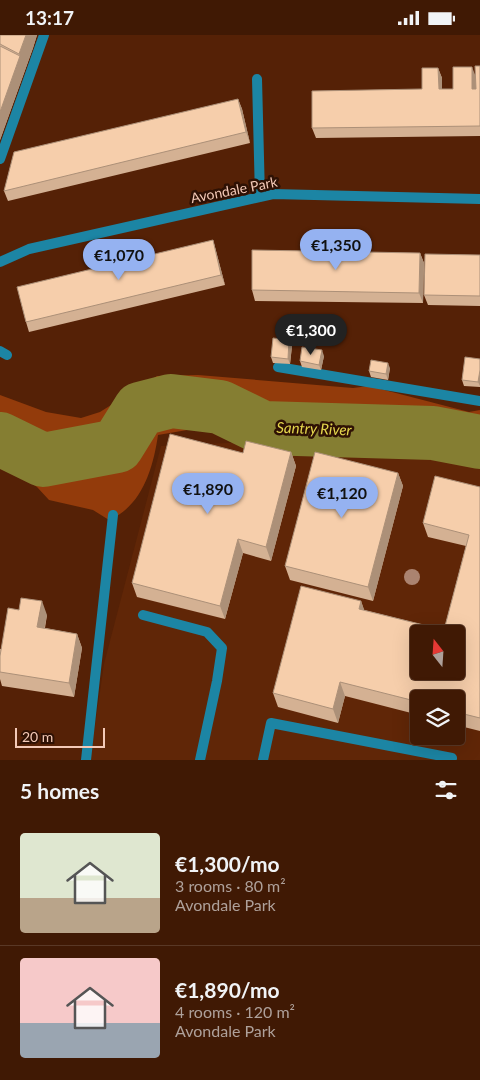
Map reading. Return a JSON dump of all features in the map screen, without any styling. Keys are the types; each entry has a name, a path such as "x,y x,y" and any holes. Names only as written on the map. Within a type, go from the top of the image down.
{"street":[{"path":"0,159 44,35"},
{"path":"257,79 260,197"},
{"name":"Avondale Park","path":"0,262 29,249 273,194 480,199"},
{"path":"278,367 480,401"},
{"path":"86,760 113,515"},
{"path":"143,615 208,632 222,648 200,760"},
{"path":"263,760 271,723 452,758"}],"shaded area":[{"path":"198,375 353,388 369,386 469,412 480,410 480,461 456,451 280,434 228,423 158,435 153,461 138,496 130,506 109,520 93,510 49,500 37,487 13,470 0,466 0,395 46,412 81,418 100,412 157,376"},
{"path":"294,440 447,457 480,466 480,760 90,760 104,664 161,446"}],"building":[{"path":"0,35 26,35 19,54 0,44"},
{"path":"0,46 20,56 0,112"},
{"path":"475,66 480,66 480,126 312,128 312,91 422,89 422,68 438,68 439,89 453,89 453,67 472,67 472,89 476,89"},
{"path":"238,99 246,132 4,191 14,152"},
{"path":"213,240 221,275 26,322 17,287"},
{"path":"252,250 420,253 419,293 252,290"},
{"path":"425,254 480,255 480,296 424,295"},
{"path":"273,338 289,340 288,359 271,357"},
{"path":"302,347 322,350 319,365 300,361"},
{"path":"465,357 480,359 478,382 462,380"},
{"path":"371,360 388,363 386,374 369,371"},
{"path":"170,434 243,453 246,441 291,452 266,547 238,539 220,606 132,583"},
{"path":"315,452 398,473 368,587 285,566"},
{"path":"435,476 480,487 480,718 465,714 465,690 410,690 410,700 340,682 333,709 273,693 301,586 361,601 359,609 424,625 410,625 410,680 465,680 465,625 445,625 469,535 423,523"},
{"path":"21,598 42,601 37,627 77,634 69,683 0,672 0,656 8,608 19,610"}],"waterway":[{"name":"Santry River","path":"0,439 43,460 117,446 140,409 171,401 220,407 263,428 433,433 480,442"}]}
